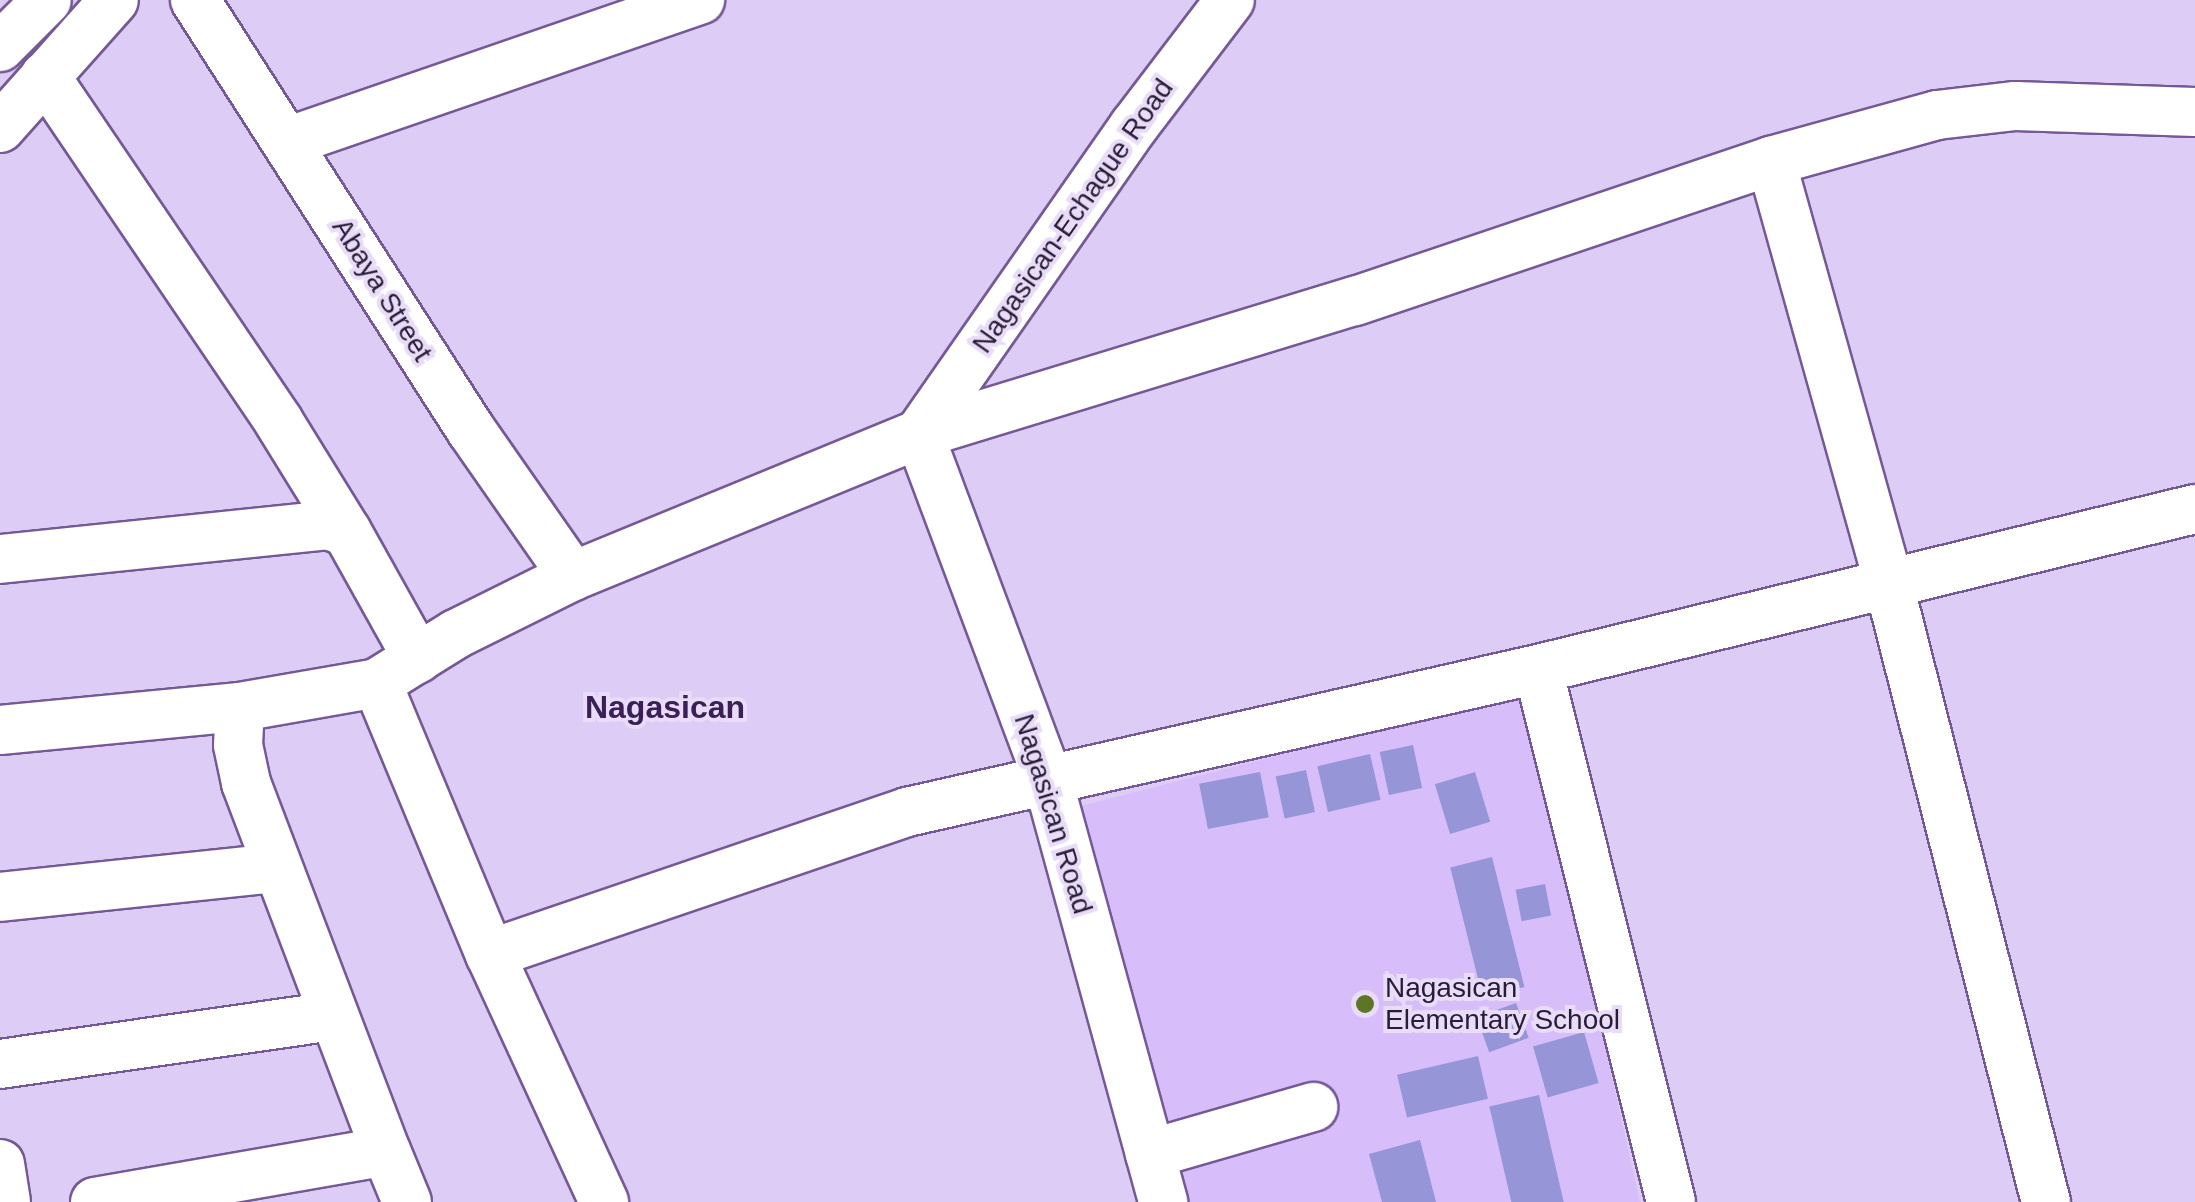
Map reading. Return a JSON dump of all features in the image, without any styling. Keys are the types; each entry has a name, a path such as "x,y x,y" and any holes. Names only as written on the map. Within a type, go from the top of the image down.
{"street":[{"path":"0,47 48,0"},
{"path":"0,128 114,0"},
{"name":"Abaya Street","path":"195,0 471,430 573,576"},
{"path":"287,142 700,0"},
{"name":"Nagasican-Echague Road","path":"918,434 1134,126 1230,0"},
{"path":"45,76 172,260 348,532 418,659"},
{"path":"0,730 240,707 377,683 456,634 573,576 918,434 1355,301 1771,161 1937,115 2016,106 2195,112"},
{"path":"1771,161 1888,581 2046,1202"},
{"name":"Nagasican Road","path":"918,434 1047,777 1163,1202"},
{"path":"490,954 823,838 1047,777 1538,669 2195,509"},
{"path":"0,559 285,526 328,525 348,532"},
{"path":"1538,669 1671,1202"},
{"path":"377,683 490,954 604,1202"},
{"path":"240,707 242,764 276,868 407,1202"},
{"path":"0,897 276,868"},
{"path":"0,1064 334,1016"},
{"path":"1150,1154 1313,1107"},
{"path":"95,1202 386,1151"},
{"path":"0,1164 6,1202"}],"shaded area":[{"name":"Nagasican Elementary School","path":"1525,692 1640,1202 1189,1202 1081,806"}],"building":[{"path":"1413,745 1422,788 1389,795 1380,752"},
{"path":"1370,754 1381,800 1328,812 1317,766"},
{"path":"1306,770 1315,812 1285,819 1276,776"},
{"path":"1260,772 1269,817 1208,829 1199,784"},
{"path":"1475,772 1490,822 1450,834 1435,784"},
{"path":"1492,857 1524,987 1483,997 1450,867"},
{"path":"1545,884 1551,915 1522,921 1516,890"},
{"path":"1516,1003 1529,1038 1489,1052 1477,1017"},
{"path":"1584,1032 1599,1083 1548,1098 1533,1047"},
{"path":"1478,1056 1488,1099 1407,1118 1397,1075"},
{"path":"1539,1095 1564,1202 1511,1202 1489,1106"},
{"path":"1420,1140 1436,1202 1382,1202 1369,1154"}],"place":[{"name":"Nagasican Elementary School","path":"1365,1004"}],"district":[{"name":"Nagasican","path":"665,707"}]}
